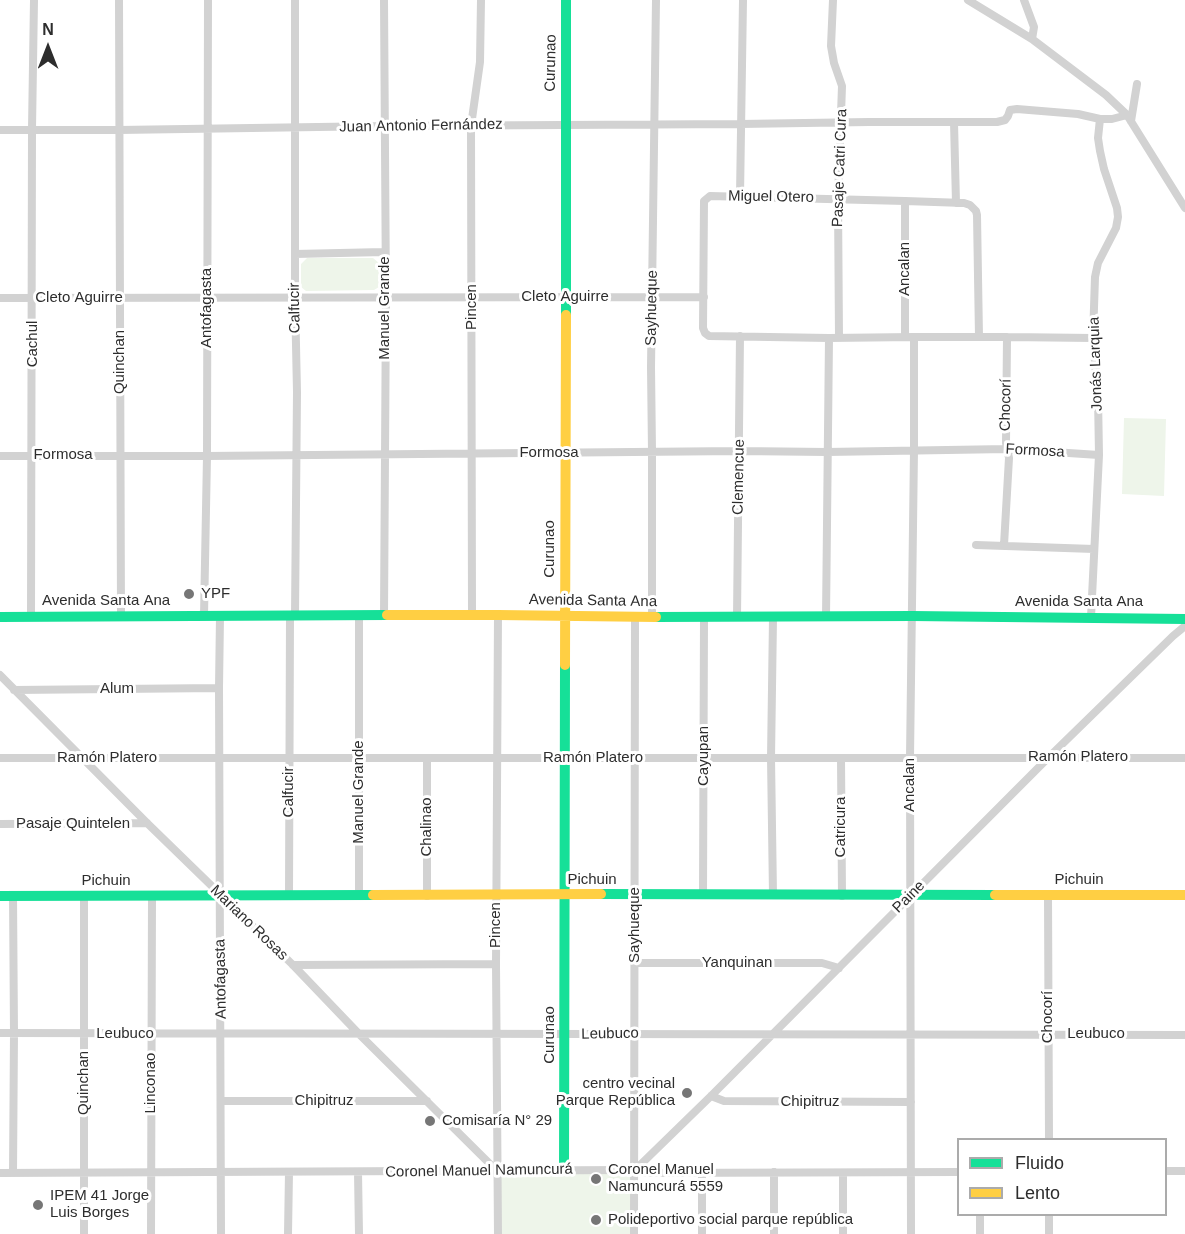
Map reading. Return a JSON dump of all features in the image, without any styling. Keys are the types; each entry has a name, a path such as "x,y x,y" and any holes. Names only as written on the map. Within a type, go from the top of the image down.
{"street":[{"name":"Cachul","path":"31,617 34,0"},
{"name":"Quinchan","path":"119,0 121,615"},
{"name":"Antofagasta","path":"204,616 207,456 208,0"},
{"name":"Calfucir","path":"289,896 289,758 297,392 294,0"},
{"name":"Manuel Grande","path":"384,0 386,297 384,615"},
{"name":"Pincen","path":"472,615 471,126 480,62 481,0"},
{"name":"Curunao","path":"564,1170 566,0"},
{"name":"Sayhueque","path":"652,616 651,367 656,0"},
{"path":"740,196 743,0"},
{"name":"Pasaje Catri Cura","path":"833,0 831,46 842,86 838,198 839,338"},
{"path":"968,0 1032,39 1106,96 1130,118 1185,208"},
{"path":"1024,0 1034,27 1032,39"},
{"path":"1130,118 1137,84"},
{"name":"Juan Antonio Fernández","path":"0,130 998,122 1005,120 1010,110 1017,109 1059,112 1100,119 1130,118"},
{"name":"Jonás Larquia","path":"1091,617 1099,455 1093,338 1096,268 1116,228 1118,217 1100,151 1098,138 1100,119"},
{"path":"954,122 956,203"},
{"name":"Miguel Otero","path":"704,297 704,201 710,196 838,198 970,205 977,215 979,337"},
{"name":"Ancalan","path":"905,201 905,337"},
{"path":"295,254 384,252"},
{"path":"704,297 703,328 709,336 1093,338"},
{"name":"Cleto Aguirre","path":"0,298 704,297"},
{"name":"Clemencue","path":"737,617 740,336"},
{"name":"Ancalan","path":"911,1234 910,757 914,337"},
{"name":"Chocorí","path":"1004,545 1009,458 1006,443 1007,337"},
{"path":"826,617 829,338"},
{"name":"Formosa","path":"0,456 1007,449 1099,455"},
{"path":"976,545 1094,549"},
{"name":"Pincen","path":"498,615 496,758 498,1234"},
{"name":"Avenida Santa Ana","path":"0,617 565,615 704,618 912,616 1185,619"},
{"name":"Antofagasta","path":"220,616 221,1234"},
{"name":"Manuel Grande","path":"359,616 359,896"},
{"name":"Sayhueque","path":"634,1234 635,616"},
{"name":"Cayupan","path":"703,894 704,618"},
{"path":"773,618 771,758 773,895"},
{"name":"Paine","path":"635,1170 1049,757 1185,626"},
{"name":"Mariano Rosas","path":"0,675 497,1171"},
{"name":"Alum","path":"14,690 219,688"},
{"name":"Ramón Platero","path":"0,758 1185,758"},
{"name":"Chalinao","path":"427,758 427,896"},
{"name":"Catricura","path":"841,758 842,896"},
{"name":"Pasaje Quintelen","path":"0,824 147,823"},
{"name":"Chocorí","path":"1048,895 1049,1138"},
{"name":"Pichuin","path":"0,896 1185,895"},
{"path":"13,896 13,1173"},
{"name":"Quinchan","path":"84,896 84,1234"},
{"name":"Linconao","path":"151,1234 152,896"},
{"name":"Yanquinan","path":"635,963 822,963 839,968"},
{"path":"293,965 496,964"},
{"name":"Leubuco","path":"0,1033 1185,1035"},
{"name":"Chipitruz","path":"711,1096 724,1101 910,1102"},
{"name":"Chipitruz","path":"221,1101 427,1101"},
{"name":"Coronel Manuel Namuncurá","path":"0,1173 564,1170 635,1170 646,1173 957,1172"},
{"path":"1167,1171 1185,1171"},
{"path":"288,1234 289,1172"},
{"path":"358,1172 358,1234"},
{"path":"702,1172 702,1234"},
{"path":"774,1172 774,1234"},
{"path":"843,1173 843,1234"},
{"path":"980,1216 980,1234"},
{"path":"1049,1216 1049,1234"}],"shaded area":[{"path":"307,258 373,258 379,263 379,287 374,290 306,291 301,287 301,264"},
{"path":"1124,418 1166,419 1164,496 1122,494"},
{"path":"635,1170 634,1234 498,1234 497,1171"}],"traffic: fast":[{"path":"566,0 566,315"},
{"path":"0,617 387,615"},
{"path":"656,617 912,616 1185,619"},
{"path":"564,1170 565,665"},
{"path":"601,894 995,895"},
{"path":"0,896 373,895"}],"traffic: slow":[{"path":"565,665 566,315"},
{"path":"387,615 656,617"},
{"path":"373,895 601,894"},
{"path":"995,895 1185,895"}],"place":[{"name":"YPF","path":"189,594"},
{"name":"centro vecinal Parque República","path":"687,1093"},
{"name":"Comisaría N° 29","path":"430,1121"},
{"name":"Coronel Manuel Namuncurá 5559","path":"596,1179"},
{"name":"IPEM 41 Jorge Luis Borges","path":"38,1205"},
{"name":"Polideportivo social parque república","path":"596,1220"}]}
